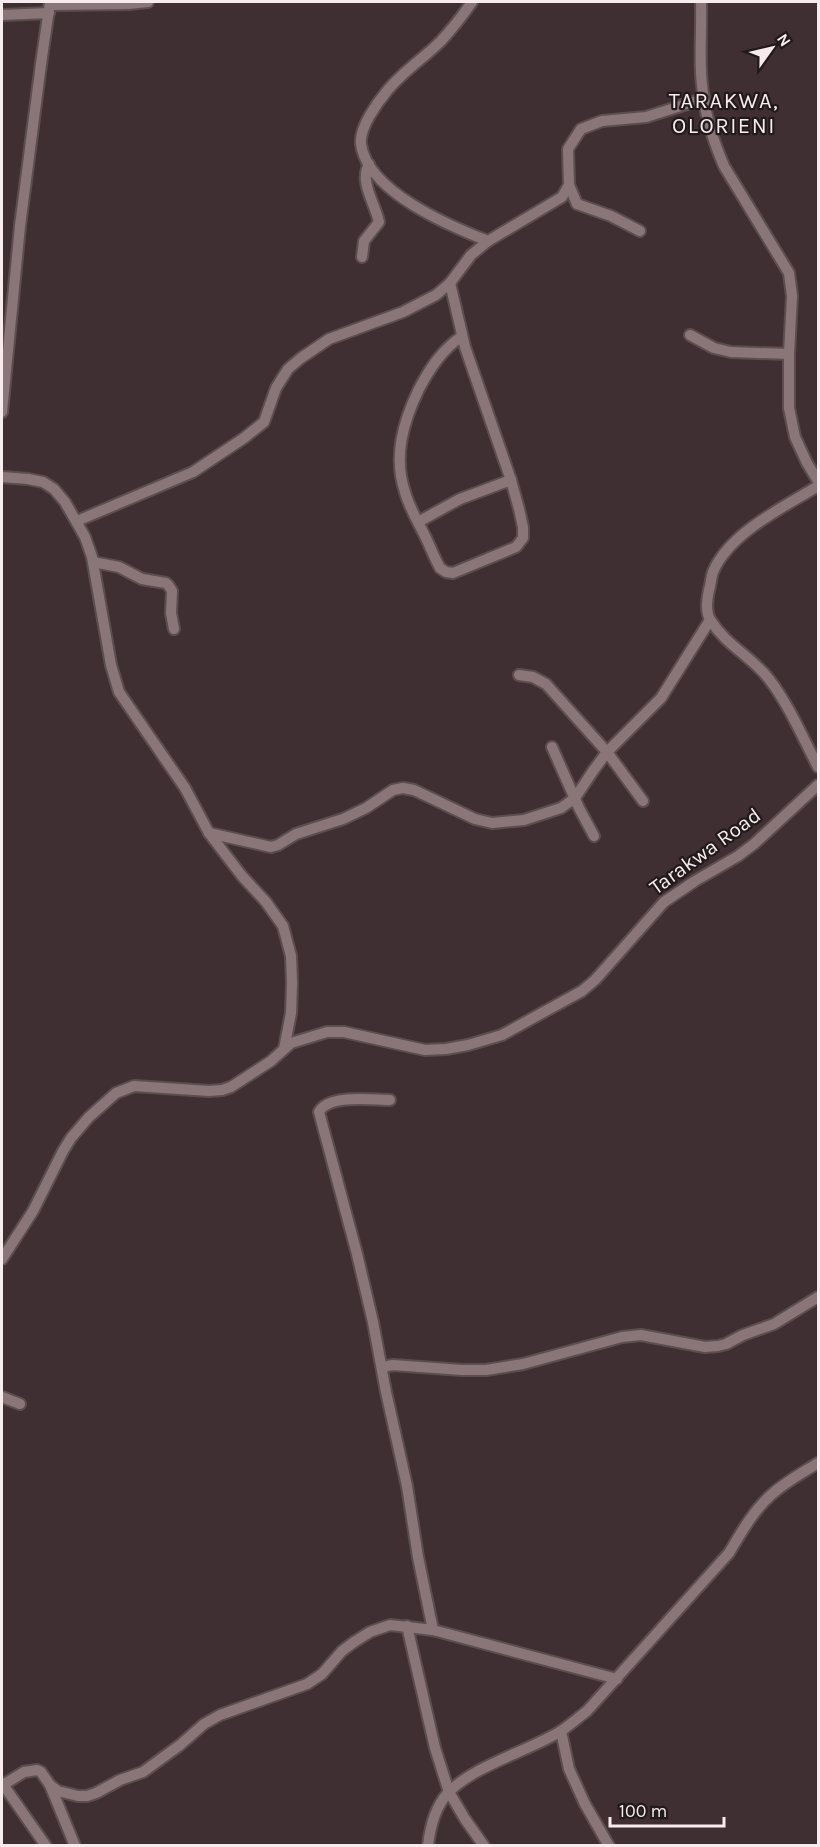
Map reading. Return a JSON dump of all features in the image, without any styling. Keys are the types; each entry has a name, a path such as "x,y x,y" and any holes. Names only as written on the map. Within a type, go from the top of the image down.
{"street":[{"path":"2,15 50,6 148,2"},
{"path":"472,2 441,41 388,89 374,109 361,136 363,152 369,164 399,197 451,227 488,241"},
{"path":"701,2 701,62 704,99 716,147 724,166 789,273 792,296 789,408 795,437 807,463 819,481"},
{"path":"2,412 20,226 50,6"},
{"path":"640,231 611,216 577,204 569,185 568,149 581,129 602,122 646,117 704,99"},
{"path":"362,257 364,241 379,222 365,179 369,164"},
{"path":"77,521 193,472 255,430 264,422 276,388 288,369 308,353 329,339 418,306 436,295 450,283 471,255 488,241 562,197 569,185"},
{"path":"450,283 462,336 511,480 523,527 523,538 516,547 453,573 440,568 418,522 404,490 399,453 409,411 434,363 444,350 462,336"},
{"path":"690,335 714,348 731,352 789,354"},
{"path":"2,477 28,478 43,482 54,489 77,521 86,537 93,562 111,665 117,686 185,788 209,833 242,876 267,902 283,926 291,956 292,983 291,1013 284,1049"},
{"path":"418,522 460,500 511,480"},
{"path":"819,486 765,520 729,547 713,573 707,601 707,614 710,620 722,636 769,679 819,767"},
{"path":"93,562 118,567 142,579 166,583 172,591 171,613 174,629"},
{"path":"209,833 271,847 296,834 343,819 366,808 393,790 403,788 435,798 475,819 492,823 505,823 543,815 561,808 575,798 607,752 661,698 710,620"},
{"path":"519,675 533,677 546,684 607,752 643,801"},
{"path":"552,747 594,836"},
{"name":"Tarakwa Road","path":"2,1259 33,1211 71,1138 89,1117 116,1093 134,1086 222,1090 231,1087 301,1039 327,1032 344,1032 425,1050 468,1045 502,1035 582,992 664,902 754,844 819,785"},
{"path":"390,1100 343,1100 325,1105 319,1112 361,1268 407,1486 418,1557 433,1629"},
{"path":"382,1367 393,1365 486,1370 523,1364 622,1337 641,1335 705,1347 718,1346 774,1324 819,1297"},
{"path":"2,1397 20,1404"},
{"path":"428,1845 440,1804 449,1792 474,1774 561,1731 587,1711 729,1553 744,1528 762,1505 789,1481 819,1463"},
{"path":"50,1785 67,1794 87,1796 138,1774 160,1761 214,1718 295,1689 313,1680 322,1674 348,1646 370,1632 390,1625 433,1629 617,1679"},
{"path":"407,1626 435,1748 449,1792 484,1845"},
{"path":"561,1731 569,1769 585,1804 609,1845"},
{"path":"46,1845 2,1784 31,1769 41,1772 50,1785 75,1845"}],"district":[{"name":"TARAKWA, OLORIENI","path":"724,114"}]}
